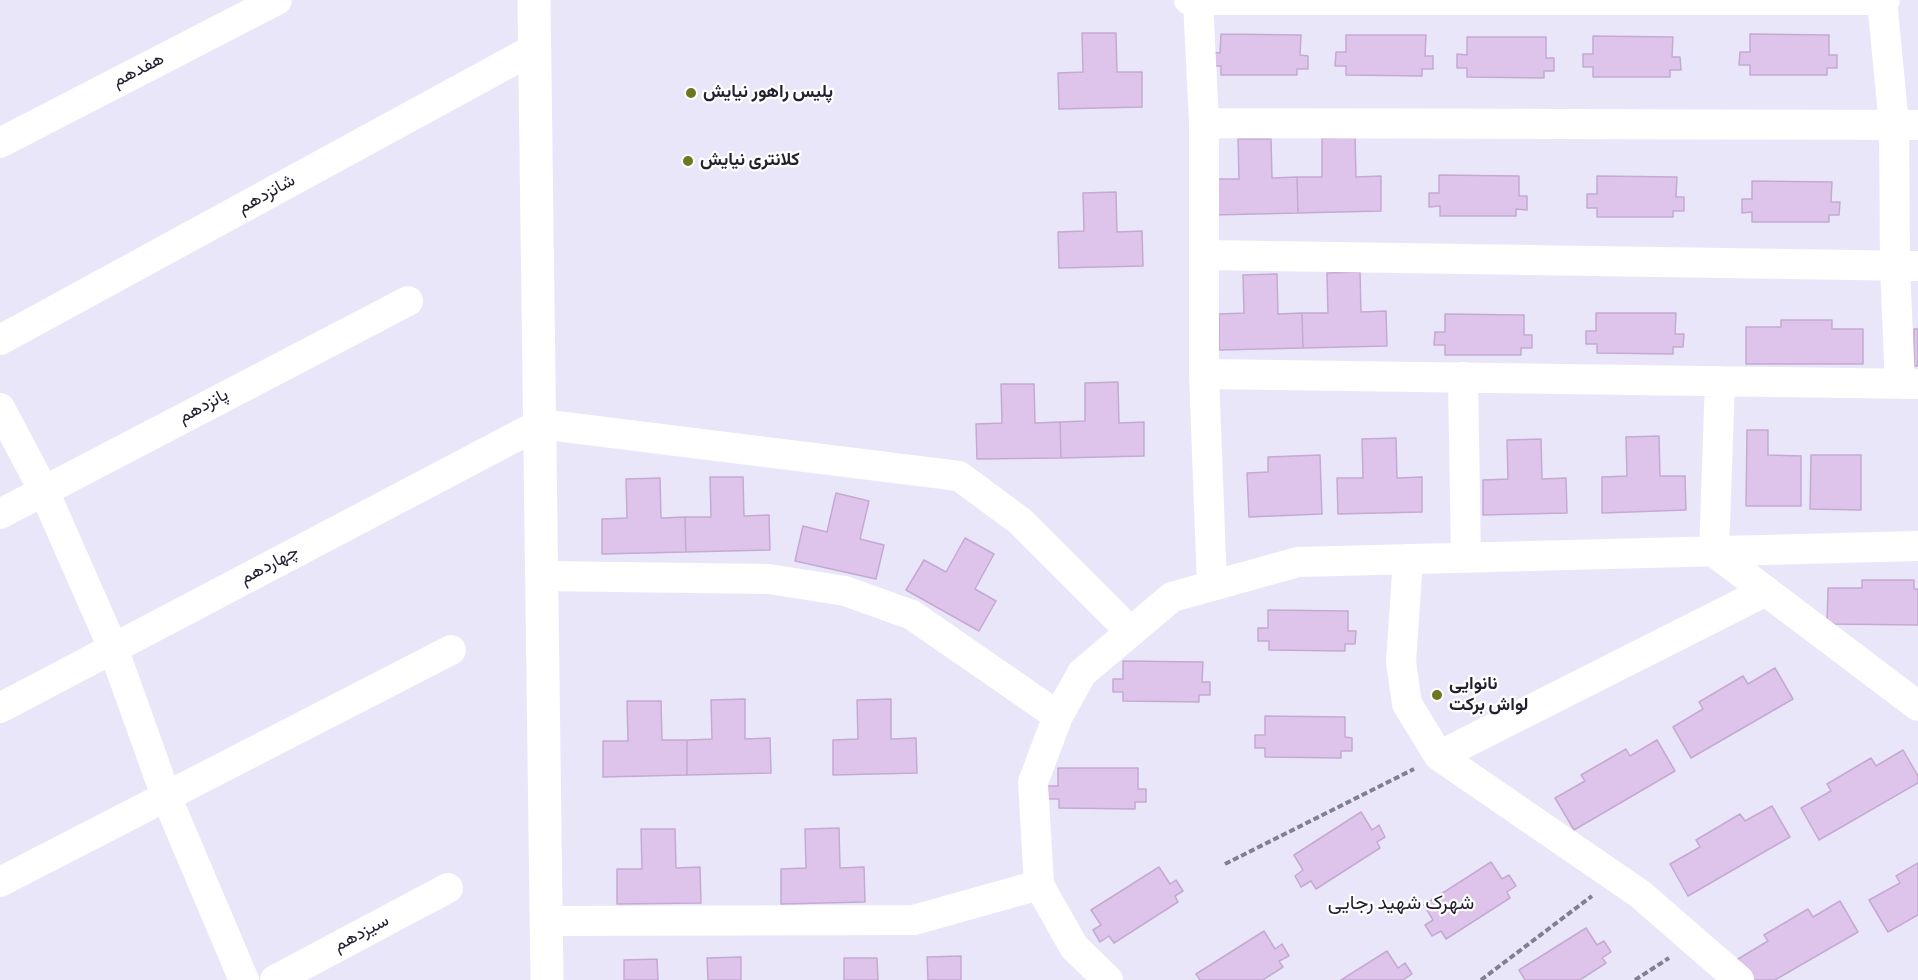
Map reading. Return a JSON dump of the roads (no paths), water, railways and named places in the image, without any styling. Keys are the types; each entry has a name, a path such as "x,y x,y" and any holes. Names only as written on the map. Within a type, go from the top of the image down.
{"street":[{"name":"هفدهم","path":"0,143 277,0"},
{"path":"534,0 547,980"},
{"path":"1190,0 1884,0 1906,125 1909,384 1204,374"},
{"path":"1198,1 1204,123 1204,374 1212,586"},
{"name":"شانزدهم","path":"0,340 534,49"},
{"path":"1204,123 1906,125"},
{"path":"1204,255 1906,266"},
{"name":"پانزدهم","path":"0,514 408,301"},
{"path":"1463,377 1466,558"},
{"path":"1714,552 1720,381"},
{"path":"0,408 44,491 114,648 166,796 244,980"},
{"path":"540,424 960,476 1020,521 1131,632"},
{"name":"چهاردهم","path":"0,708 540,424"},
{"path":"1108,980 1074,946 1039,885 1033,782 1058,716 1082,674 1172,597 1298,562 1918,546"},
{"path":"1714,552 1918,706"},
{"path":"1408,559 1401,662 1407,704 1439,756 1617,878 1739,980"},
{"path":"542,576 769,579 845,591 912,615 1058,716"},
{"path":"1439,756 1766,591"},
{"path":"0,882 451,650"},
{"path":"546,921 914,920 1039,885"},
{"name":"سیزدهم","path":"276,980 448,888"}],"place":[{"name":"پلیس راهور نیایش","path":"691,93"},
{"name":"کلانتری نیایش","path":"688,161"},
{"name":"نانوایی لواش برکت","path":"1437,695"}],"district":[{"name":"شهرک شهید رجایی","path":"1401,905"}]}
